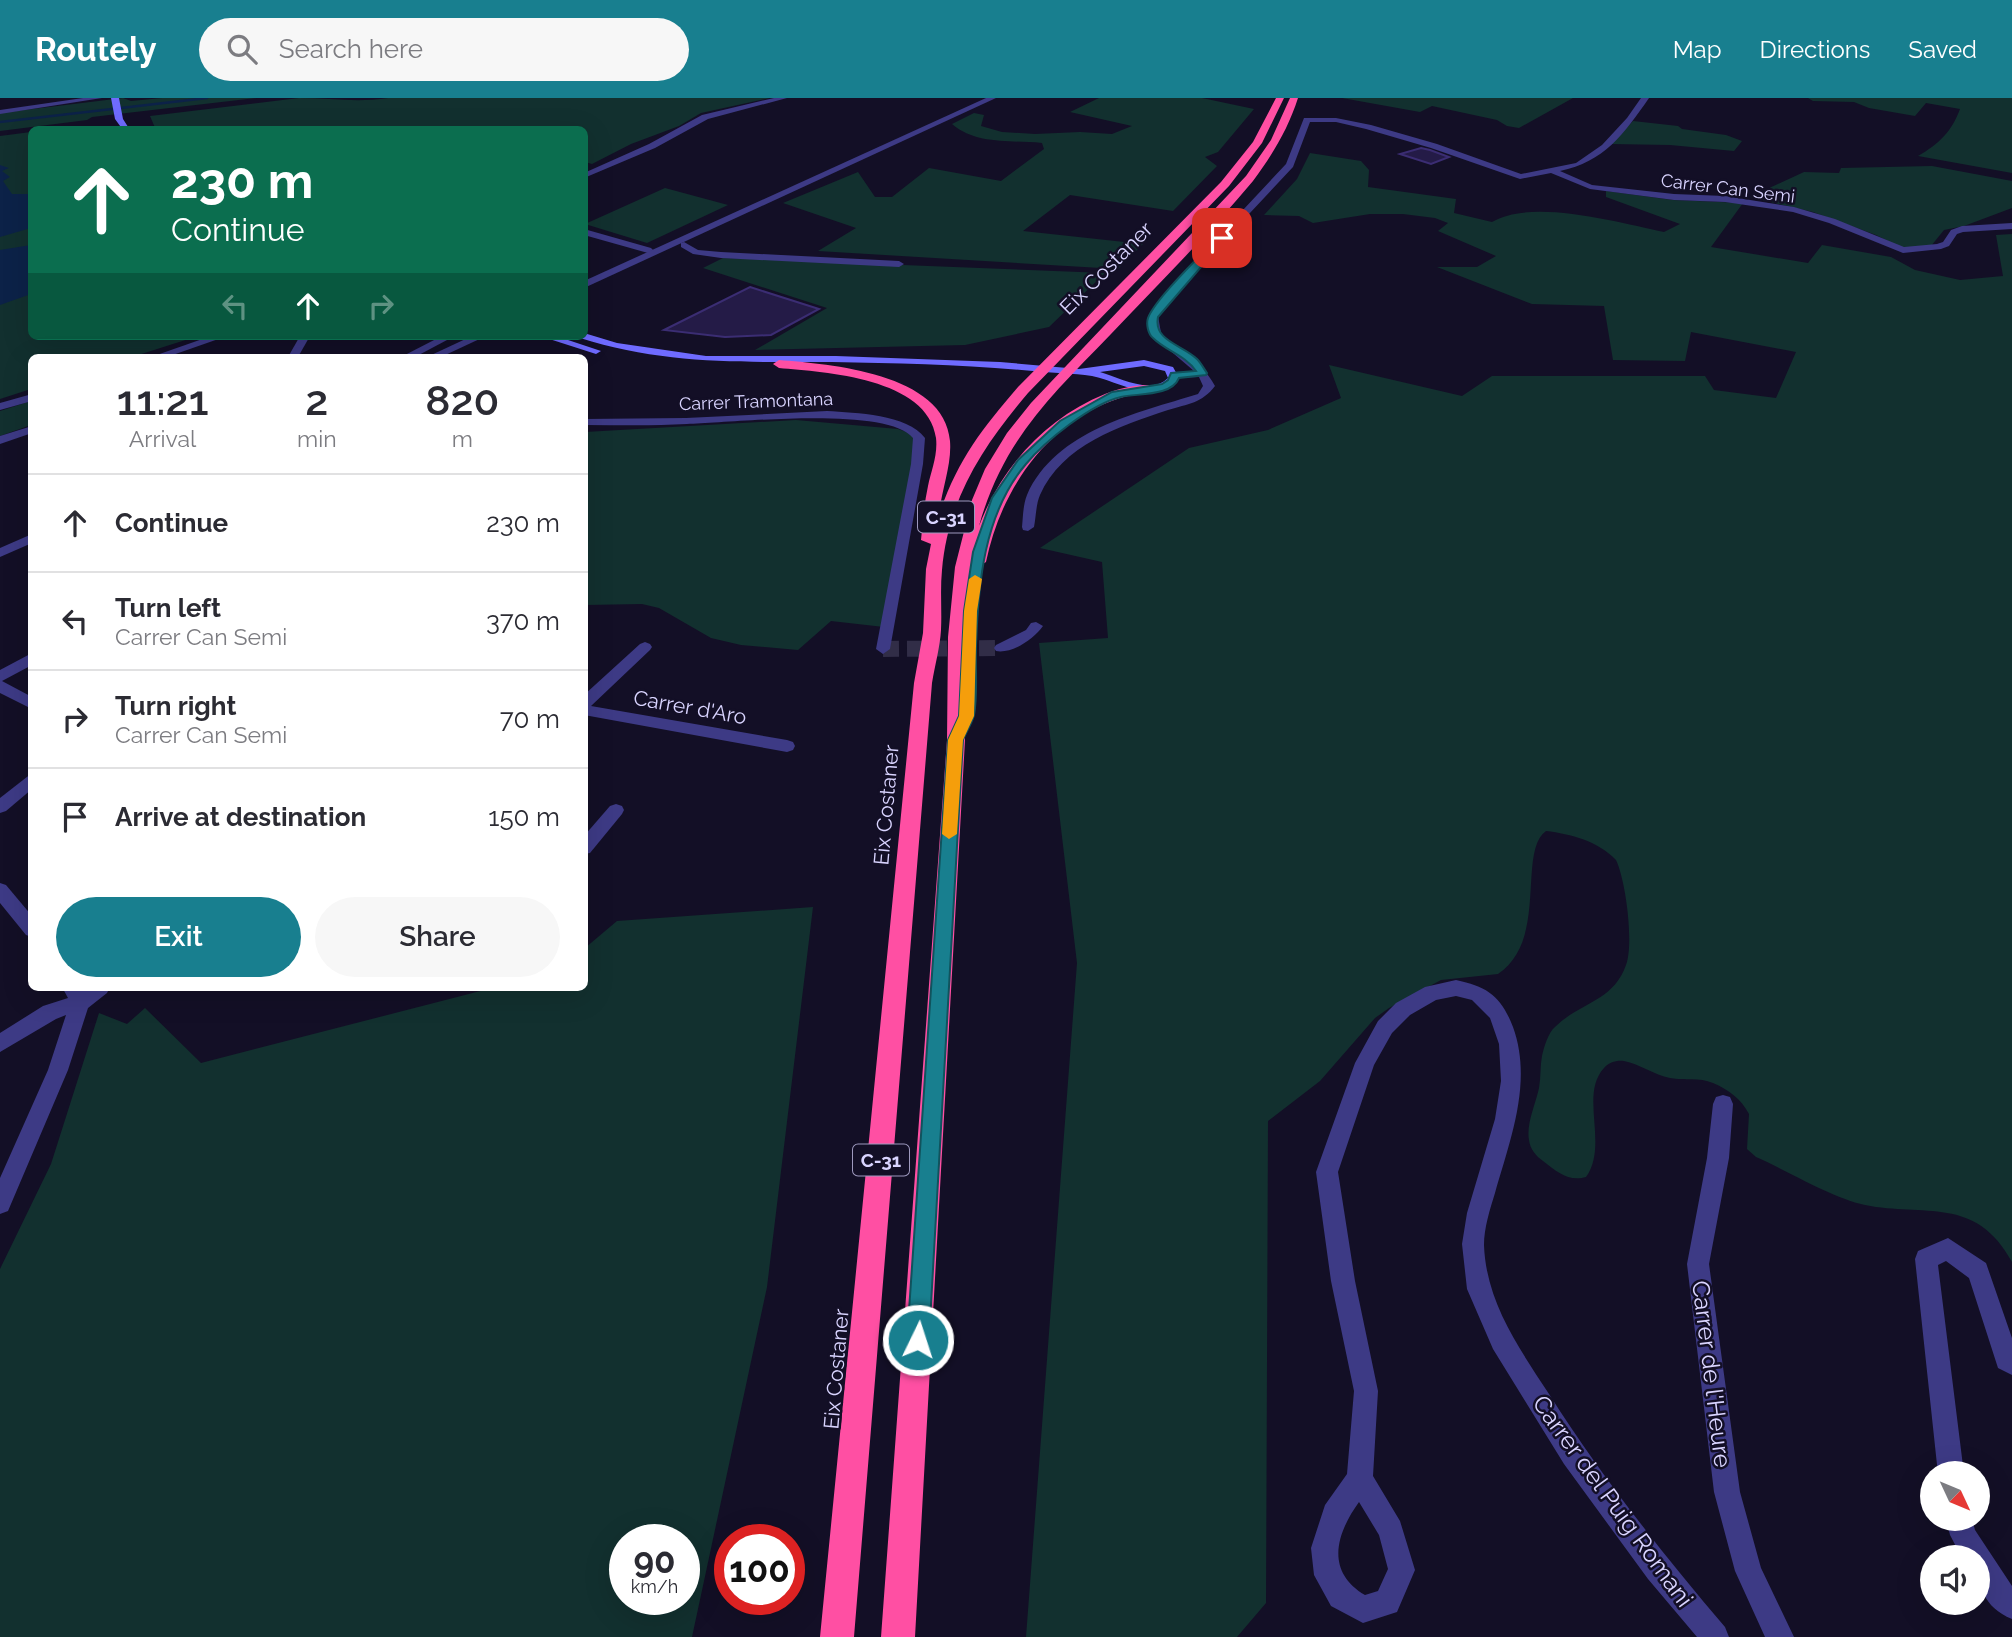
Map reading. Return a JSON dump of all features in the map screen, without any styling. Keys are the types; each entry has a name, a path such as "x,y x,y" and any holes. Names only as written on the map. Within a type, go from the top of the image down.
{"highway":[{"name":"Eix Costaner","path":"837,1637 923,683 932,632 933,569 940,536 956,487 981,441 1036,377 1225,184 1257,143 1280,98"},
{"name":"Eix Costaner","path":"898,1637 956,740 956,683 963,569 972,525 993,467 1017,430 1059,378 1079,367 1243,186 1282,131 1294,98"},
{"path":"779,364 852,372 889,384 915,397 933,415 942,436 942,457 935,488 921,600 923,683"},
{"path":"956,740 967,716 971,611 979,552 998,498 1021,462 1063,423 1115,395 1153,389"}],"main road":[{"path":"114,100 119,119 124,126"},
{"path":"588,337 616,346 706,359 930,361 1079,367 1158,365 1169,369 1174,376 1168,385 1153,389 1126,384 1079,367"},
{"path":"559,340 613,356 642,361 718,365 836,359"},
{"path":"1126,384 1119,374 1130,365"}],"street":[{"path":"588,174 652,146 705,117 783,98"},
{"path":"588,277 983,98"},
{"path":"588,283 992,98"},
{"path":"1028,527 1030,499 1043,477 1076,444 1101,430 1202,396 1209,386 1195,362 1155,336 1153,316 1186,276 1290,165 1307,120 1336,120 1368,127 1434,146 1520,177 1579,165 1605,147 1630,120 1645,98"},
{"path":"0,112 98,99"},
{"name":"Carrer Can Semi","path":"1554,172 1590,187 1674,197 1725,199 1794,210 1832,221 1903,250 1938,247 1946,244 1954,232 1962,229 2012,226"},
{"path":"588,233 648,250"},
{"path":"684,245 696,252 721,255 899,264"},
{"path":"165,354 209,340"},
{"path":"413,354 443,340"},
{"path":"439,354 472,340"},
{"path":"1174,376 1202,373"},
{"path":"0,407 28,398"},
{"name":"Carrer Tramontana","path":"588,422 686,421 827,414 871,418 912,429 919,438 917,464 883,649"},
{"path":"0,440 28,430"},
{"path":"0,542 28,530"},
{"path":"0,553 28,540"},
{"path":"1001,649 1031,633 1036,625"},
{"path":"588,700 645,647"},
{"path":"0,677 28,661"},
{"path":"0,685 28,702"},
{"name":"Carrer d'Aro","path":"588,711 787,746"},
{"path":"0,807 28,782"},
{"path":"588,843 616,810"},
{"path":"0,890 28,925"},
{"name":"Carrer del Puig Romani","path":"1360,1479 1366,1391 1343,1281 1327,1172 1361,1074 1384,1027 1403,1009 1432,993 1456,988 1478,993 1498,1013 1509,1044 1510,1081 1505,1119 1478,1213 1473,1244 1479,1289 1501,1341 1573,1455 1658,1569 1715,1637"},
{"path":"0,1043 76,995"},
{"path":"0,1202 58,1070 76,995"},
{"name":"Carrer de l'Heure","path":"1723,1104 1718,1158 1698,1264 1727,1492 1748,1570 1780,1637"},
{"path":"1949,1461 1926,1259 1948,1250 1978,1271 2007,1359 2012,1363"},
{"path":"1990,1578 2012,1605"}],"green space":[{"path":"123,98 131,101 162,98 257,98 92,117 87,120 0,131 0,113"},
{"path":"299,98 770,98 701,113 679,126 631,144 592,164 588,163 588,126 154,126 150,116"},
{"path":"1099,98 1202,98 1254,109 1218,152 1205,157 1217,166 1173,211 1070,195 1023,231 1143,244 1118,269 818,251 856,228 783,203 858,172 875,197 892,197 929,168 1001,181 1044,149 1042,143 983,138 962,131 952,124 974,113 984,115 981,126 1002,132 1112,134 1132,126 1070,112"},
{"path":"1342,98 1573,98 1519,128 1507,126 1497,120 1432,106 1420,112"},
{"path":"1808,98 2012,98 2012,173 1918,156 1944,136 1960,109 1926,103 1915,116 1869,108 1854,102 1813,101"},
{"path":"1633,121 1678,126 1682,129 1726,135 1742,141 1734,151 1670,145 1611,144"},
{"path":"28,132 28,340 185,340 141,354 28,354 28,390 0,399 0,136"},
{"path":"1310,153 1361,161 1369,170 1368,187 1456,199 1454,213 1492,222 1509,215 1552,212 1664,232 1680,224 1606,197 1606,191 1673,200 1743,203 1711,247 1808,263 1822,245 1891,257 1915,270 1960,280 2003,276 1996,235 2012,234 2012,1262 1998,1241 1982,1227 1965,1218 1947,1213 1852,1202 1756,1157 1747,1149 1749,1114 1743,1104 1729,1092 1708,1081 1670,1078 1624,1061 1608,1064 1597,1079 1593,1106 1595,1150 1586,1177 1563,1175 1538,1157 1532,1149 1528,1134 1547,1040 1565,1019 1613,987 1626,965 1629,943 1626,897 1616,860 1601,848 1584,840 1546,831 1538,842 1533,857 1528,919 1523,940 1514,959 1498,974 1441,980 1389,1008 1375,1018 1320,1081 1268,1121 1266,1603 1237,1637 1026,1637 1077,963 1039,643 1108,638 1102,562 1040,548 1189,448 1268,430 1341,398 1329,365 1462,396 1492,376 1705,376 1714,390 1776,398 1796,352 1691,332 1685,361 1613,360 1604,306 1532,304 1437,267 1477,267 1496,256 1438,231 1448,223 1435,218 1403,214 1370,214 1313,223 1299,216 1264,215 1297,179"},
{"path":"1932,166 2012,181 2012,208 1964,226 1944,230 1931,246 1913,249 1900,247 1876,235 1813,212 1750,197 1804,172 1839,173 1841,168"},
{"path":"665,188 728,205 647,243 588,225"},
{"path":"723,258 1105,273 1049,327 965,345 755,350 827,308 703,268"},
{"path":"28,402 28,426 0,436 0,411"},
{"path":"796,420 898,429 912,434 920,446 884,627 831,621 798,650 741,645 711,638 659,608 642,604 588,605 588,432"},
{"path":"813,907 767,1287 716,1524 714,1524 700,1600 700,1524 609,1524 609,1615 697,1615 692,1637 0,1637 0,1269 51,1164 99,1013 127,1024 145,1008 201,1063 480,991 588,991 588,945 617,921"}],"water":[{"path":"0,165 9,168 2,171 10,177 3,181 12,194 28,194 28,229 0,237"},
{"path":"28,245 28,295 0,305 0,250"}],"building":[{"path":"1421,148 1449,157 1431,164 1400,154"},
{"path":"750,287 819,309 771,335 725,337 664,330"}],"waterway":[{"path":"0,122 207,98"}],"tunnel":[{"path":"883,649 1001,648"}],"slow traffic":[{"path":"949,834 956,740 967,716 971,611 975,579"}],"route":[{"path":"918,1340 956,740 967,716 971,611 979,552 998,498 1021,462 1063,423 1103,399 1131,391 1165,387 1174,380 1174,376 1202,373 1195,362 1155,336 1153,316 1222,238"}]}
